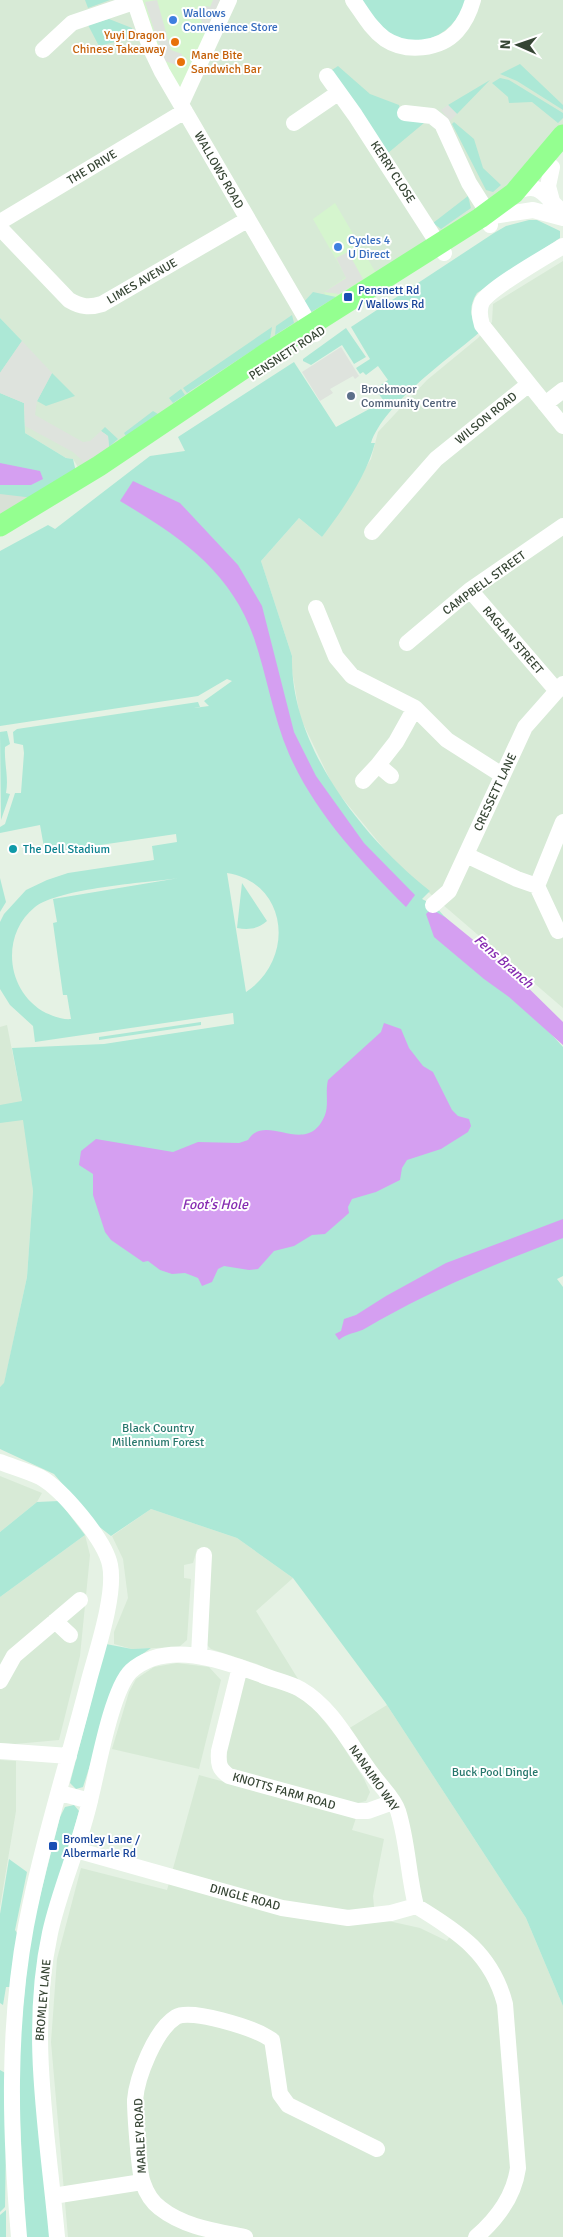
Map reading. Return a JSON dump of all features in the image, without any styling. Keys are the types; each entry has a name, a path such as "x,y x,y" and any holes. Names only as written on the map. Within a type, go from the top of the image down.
{"main road":[{"name":"PENSNETT ROAD","path":"0,526 99,466 442,249 521,203 563,135"},
{"name":"PENSNETT ROAD","path":"0,538 99,478 313,330 352,311 442,249"}],"street":[{"path":"183,107 229,0"},
{"path":"353,0 374,29 386,39 399,46 417,48 440,42 456,32 467,17 473,0"},
{"path":"43,50 72,22 134,1"},
{"name":"WALLOWS ROAD","path":"134,1 150,47 247,220 313,330"},
{"name":"KERRY CLOSE","path":"327,76 442,249"},
{"path":"294,123 338,93"},
{"name":"THE DRIVE","path":"0,222 183,107"},
{"path":"405,113 432,116 441,123 469,183 494,218 523,210 553,209"},
{"path":"536,179 548,186 553,209"},
{"path":"536,179 538,189 553,209 563,218"},
{"name":"LIMES AVENUE","path":"0,228 69,300 81,307 92,307 102,304 247,220"},
{"name":"WILSON ROAD","path":"372,532 436,458 529,384 482,325 479,316 482,302 563,246"},
{"path":"529,384 563,426"},
{"path":"545,404 563,390"},
{"name":"CAMPBELL STREET","path":"407,643 470,590 563,526"},
{"name":"RAGLAN STREET","path":"470,590 560,687"},
{"path":"316,608 336,657 352,676 415,708 447,740 502,775"},
{"name":"CRESSETT LANE","path":"433,905 448,891 525,727 560,687"},
{"path":"364,781 384,770 396,742 415,708"},
{"path":"537,886 563,822"},
{"path":"466,855 517,879 537,886 558,932"},
{"name":"BROMLEY LANE","path":"0,1462 40,1477 65,1496 90,1530 110,1564 110,1591 100,1640 26,1925 14,2020 12,2122 19,2237"},
{"path":"199,1656 196,1571 204,1555"},
{"path":"0,1681 14,1656 80,1600"},
{"path":"56,1621 70,1635"},
{"name":"NANAIMO WAY","path":"90,1801 114,1708 126,1679 131,1672 154,1658 167,1655 199,1656 240,1667 300,1689 328,1711 397,1808 407,1844 411,1884 416,1906"},
{"name":"KNOTTS FARM ROAD","path":"240,1667 219,1751 218,1764 222,1771 229,1776 357,1812 368,1811 393,1802"},
{"path":"0,1751 69,1756"},
{"path":"60,1793 90,1801"},
{"name":"BROMLEY LANE","path":"57,2237 39,2052 41,1993 50,1933 90,1801"},
{"name":"DINGLE ROAD","path":"76,1850 282,1908 348,1918 392,1912 416,1906"},
{"path":"416,1906 464,1937 493,1972 501,1988 505,2004 516,2130 516,2182 499,2214 476,2237"},
{"name":"MARLEY ROAD","path":"245,2237 198,2228 181,2221 159,2208 150,2198 142,2182 135,2100 142,2071 161,2031 177,2016 192,2014 206,2016 272,2040 280,2094 288,2105 363,2134 377,2149"},
{"path":"53,2196 142,2182"}],"shaded area":[{"path":"0,0 563,0 563,146 530,187 86,480 73,459 66,458 25,433 24,403 0,393 0,373 21,341 0,318"},
{"path":"134,0 229,0 181,104"},
{"path":"157,0 171,50 182,54 179,66 165,61 155,33 145,2"},
{"path":"213,0 220,0 206,32 198,12 207,6 210,7"},
{"path":"448,105 457,114 450,121 441,110"},
{"path":"335,203 383,285 328,302 324,292 346,277 313,219"},
{"path":"348,252 363,279 339,294 324,292 346,278 336,258"},
{"path":"563,261 563,1008 399,867 334,788 300,717 292,671 292,656 261,561 299,518 322,537 371,459 378,432 427,380 478,338 492,322 493,304"},
{"path":"22,341 52,373 37,401 35,415 83,442 90,441 101,431 108,436 109,447 86,464 73,452 25,426 24,403 0,393 0,373"},
{"path":"341,347 359,376 355,379 353,376 330,389 333,393 320,401 302,372"},
{"path":"12,493 34,498 0,533 0,494"},
{"path":"7,1025 22,1101 33,1191 27,1277 4,1384 0,1387 0,1027"},
{"path":"0,1476 42,1493 37,1502 0,1532"},
{"path":"151,1509 237,1538 293,1578 256,1611 303,1687 257,1664 211,1649 205,1643 209,1550 197,1549 193,1563 184,1565 184,1578 191,1579 187,1640 179,1647 132,1649 114,1644 114,1632 128,1598 123,1559 112,1536"},
{"path":"85,1535 90,1555 80,1656 59,1740 15,1744 0,1743 0,1597"},
{"path":"177,1663 209,1667 221,1680 199,1769 112,1749 129,1692 136,1679 154,1667"},
{"path":"254,1677 300,1697 316,1711 337,1737 364,1779 370,1792 366,1801 354,1804 231,1769 225,1764 230,1727 245,1678"},
{"path":"387,1705 526,1918 563,2006 563,2237 68,2237 51,2042 57,1959 81,1868 167,1890 199,1775 356,1818 352,1830 384,1839 373,1896 375,1918 420,1928 447,1941 457,1924 419,1900 415,1856 348,1729"},
{"path":"0,1760 16,1761 16,1811 0,1907"}],"green space":[{"path":"85,0 110,0 88,8"},
{"path":"360,0 466,0 461,12 444,31 422,40 410,40 397,37 385,30"},
{"path":"109,19 132,28 134,37 99,46 88,25"},
{"path":"520,64 563,105 563,110 517,81 500,74"},
{"path":"338,66 370,94 399,105 402,119 424,123 388,153 329,72"},
{"path":"500,78 509,80 563,113 563,118 558,123 532,102 509,103 508,97 492,83"},
{"path":"490,80 457,114 448,105"},
{"path":"454,122 474,139 483,168 501,185 493,192 486,190 452,124"},
{"path":"468,196 471,208 441,229 433,223"},
{"path":"529,220 537,220 560,231 560,238 477,293 472,303 471,313 480,332 418,383 389,413 378,428 371,443 375,443 360,480 346,504 322,537 299,518 261,561 292,656 295,690 303,723 317,756 335,787 356,817 379,844 430,891 422,899 434,905 563,1047 563,1276 557,1279 563,1287 563,2006 526,1918 385,1702 293,1578 237,1538 151,1509 111,1536 97,1525 54,1474 0,1449 0,1387 4,1383 27,1277 33,1191 23,1120 0,1123 0,1105 22,1101 12,1048 104,1044 234,1024 233,1013 35,1042 33,1026 10,1005 0,989 0,922 4,914 26,890 68,873 154,860 152,846 177,842 176,834 45,853 40,825 0,833 0,827 5,824 15,793 21,793 23,745 14,743 13,732 17,729 198,702 200,707 194,708 209,706 204,701 232,681 227,679 198,696 0,726 0,551 48,525 55,529 150,456 185,451 178,437 294,362 336,427 384,401 375,389 388,380 378,366 366,375 363,372 360,374 356,368 370,359 351,327 506,226","holes":["227,873 248,880 263,891 273,907 278,924 278,943 272,961 262,978 246,992","179,878 53,899 57,922 53,923 63,995 67,995 71,1019 46,1013 33,1004 22,992 12,963 13,947 16,932 35,907 47,901 63,895 82,891"]},
{"path":"313,292 336,297 308,314 302,304"},
{"path":"292,315 294,323 275,335 276,326"},
{"path":"0,318 22,341 0,373"},
{"path":"272,327 270,339 187,393 183,388"},
{"path":"346,328 366,357 354,364 342,345 311,365 303,361 303,359"},
{"path":"52,373 75,396 46,406 37,401"},
{"path":"181,389 185,395 173,403 169,398"},
{"path":"0,393 24,403 25,433 66,458 73,459 76,472 34,498 0,494"},
{"path":"153,411 158,414 126,436 124,433"},
{"path":"105,427 118,439 109,447 108,436 101,431"},
{"path":"7,731 10,744 5,747 6,793 10,794 1,820 0,732"},
{"path":"0,878 6,902 0,912"},
{"path":"242,883 267,921 264,924 249,929 237,928"},
{"path":"201,1022 201,1025 99,1040 99,1037"},
{"path":"59,1501 85,1535 0,1597 0,1532 37,1502"},
{"path":"106,1644 132,1649 151,1648 134,1660 116,1684 83,1787 76,1789 70,1783"},
{"path":"74,1805 79,1811 46,1931 50,2237 26,2237 19,2101 19,2048 30,1936 60,1817 65,1807"},
{"path":"9,1859 27,1872 15,1930 19,1936 13,1987 6,1987 3,2005 0,2003 0,1914"},
{"path":"0,2070 7,2074 5,2207 0,2212"},
{"path":"6,2210 6,2237 0,2237 0,2215"}],"water":[{"path":"0,463 40,471 43,479 31,485 0,485"},
{"path":"133,481 180,503 238,565 262,606 294,732 316,776 364,843 415,895 406,907 340,836 300,776 283,740 254,638 244,614 232,593 217,574 182,542 120,501"},
{"path":"431,909 445,917 509,969 563,1022 563,1045 509,997 484,979 434,937 426,914"},
{"name":"Foot's Hole","path":"384,1023 401,1029 409,1048 423,1066 433,1072 452,1110 458,1116 469,1119 471,1126 468,1132 441,1149 407,1160 402,1168 400,1180 376,1192 352,1199 348,1207 349,1213 325,1234 312,1235 294,1246 274,1251 258,1269 249,1270 224,1266 218,1269 212,1282 202,1286 198,1278 185,1273 172,1274 160,1270 148,1261 143,1262 111,1240 105,1232 93,1195 93,1174 79,1165 81,1151 96,1139 173,1152 198,1142 239,1143 248,1140 256,1132 265,1130 297,1135 308,1133 317,1128 325,1115 328,1080 381,1032"},
{"path":"563,1219 563,1238 463,1279 414,1302 363,1330 339,1340 335,1334 341,1331 344,1319 356,1315 446,1263"}],"place":[{"name":"Wallows Convenience Store","path":"173,20"},
{"name":"Yuyi Dragon Chinese Takeaway","path":"175,42"},
{"name":"Mane Bite Sandwich Bar","path":"181,62"},
{"name":"Cycles 4 U Direct","path":"338,247"},
{"name":"Pensnett Rd / Wallows Rd","path":"348,297"},
{"name":"Brockmoor Community Centre","path":"351,396"},
{"name":"The Dell Stadium","path":"13,849"},
{"name":"Bromley Lane / Albermarle Rd","path":"53,1846"}],"water label":[{"name":"Fens Branch","path":"504,961"}],"park label":[{"name":"Black Country Millennium Forest","path":"158,1435"},
{"name":"Buck Pool Dingle","path":"495,1772"}]}
